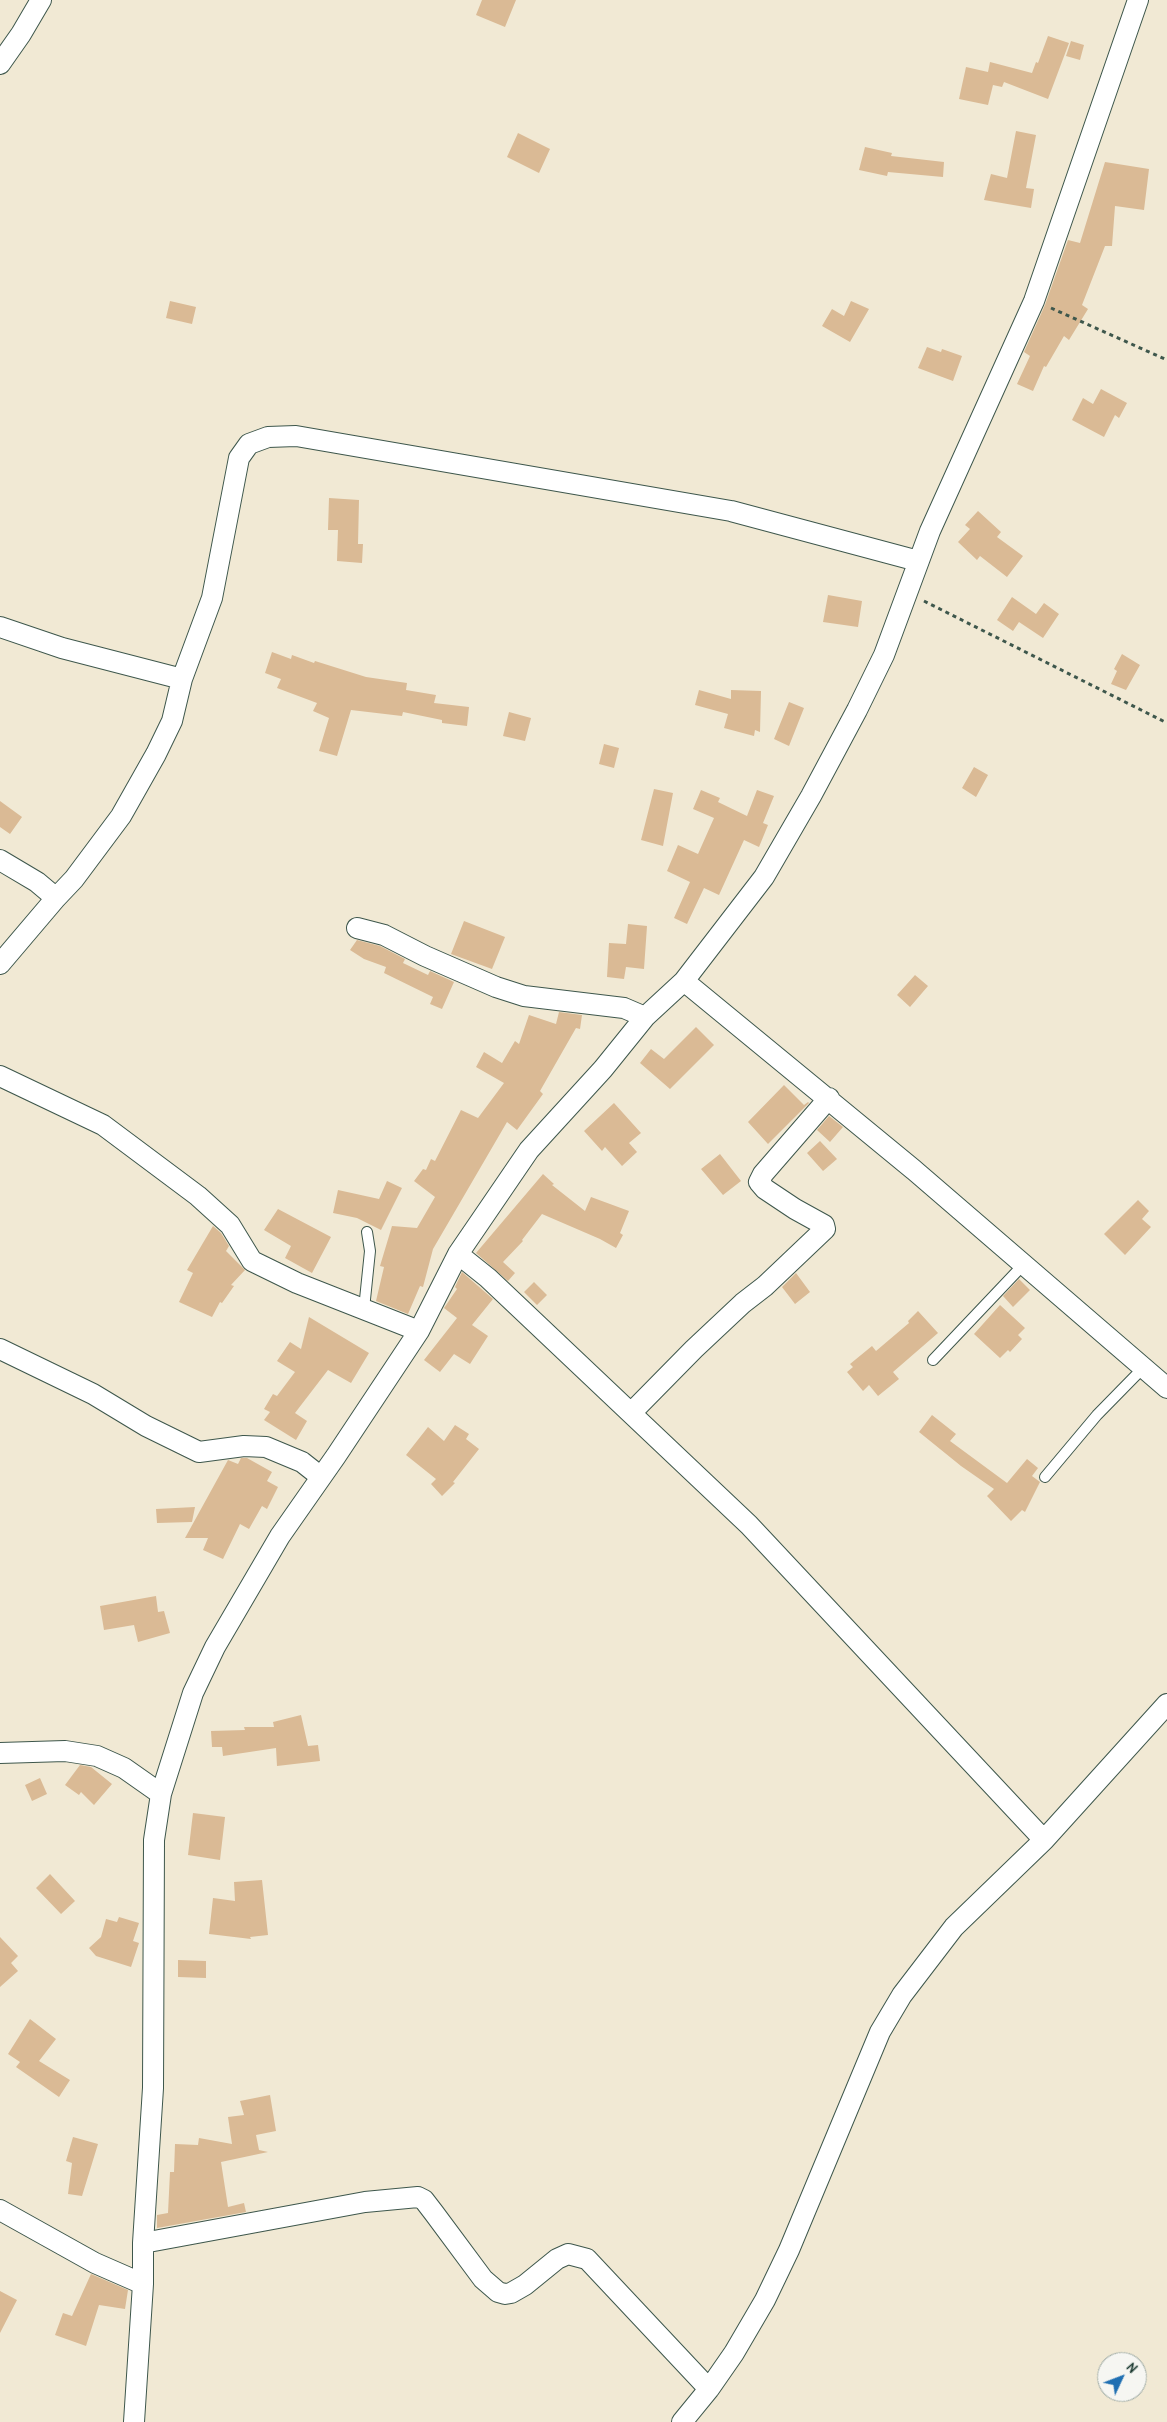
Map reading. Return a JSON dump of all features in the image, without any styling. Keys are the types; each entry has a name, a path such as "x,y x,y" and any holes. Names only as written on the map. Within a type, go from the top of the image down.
{"street":[{"path":"0,64 41,0"},
{"path":"134,2422 153,2088 154,1840 161,1794 193,1693 215,1647 280,1536 419,1330 458,1254 529,1150 603,1069 645,1017 684,981 764,877 812,796 884,655 918,561 1034,301 1138,0"},
{"path":"0,964 74,879 121,816 156,754 172,721 182,679 212,598 239,458 248,444 268,437 296,436 731,512 918,561"},
{"path":"0,627 62,648 182,679"},
{"path":"0,860 37,882 56,898"},
{"path":"357,928 384,934 425,956 505,990 524,996 624,1008 645,1017"},
{"path":"684,981 828,1098 1145,1366 1167,1388"},
{"path":"0,1076 103,1125 218,1213 230,1225 252,1261 297,1283 419,1330"},
{"path":"631,1413 694,1349 825,1229 824,1225 764,1189 759,1182 763,1174 828,1098"},
{"path":"458,1254 488,1278 749,1525 1044,1840"},
{"path":"0,1349 93,1394 146,1426 199,1452 244,1446 266,1447 302,1462 321,1477"},
{"path":"682,2422 710,2389 754,2322 836,2139 862,2072 902,1995 954,1928 1044,1840 1167,1704"},
{"path":"0,1753 65,1751 97,1756 124,1768 161,1794"},
{"path":"143,2243 365,2202 418,2197 424,2200 483,2279 498,2292 511,2293 525,2285 557,2259 568,2254 587,2259 710,2389"},
{"path":"0,2210 95,2262 143,2284"}],"lane":[{"path":"364,1309 370,1251 367,1232"},
{"path":"932,1360 1024,1264"},
{"path":"1045,1477 1097,1415 1145,1366"}],"path":[{"path":"1034,301 1167,360"},
{"path":"907,592 1167,723"}],"building":[{"path":"482,0 516,0 505,27 476,15"},
{"path":"1048,36 1069,43 1048,99 1004,82 1002,87 993,85 988,105 959,99 966,67 988,72 990,62 1032,73 1036,62 1038,63"},
{"path":"1071,41 1084,45 1080,60 1066,56"},
{"path":"1016,131 1036,135 1026,188 1034,189 1031,208 984,200 991,174 1007,178"},
{"path":"518,133 550,149 539,173 507,157"},
{"path":"865,147 892,153 891,156 944,162 943,177 888,172 887,176 859,170"},
{"path":"1105,162 1149,169 1144,210 1115,206 1112,246 1105,246 1082,305 1088,309 1069,340 1064,336 1046,367 1044,366 1033,391 1017,384 1030,356 1024,352 1045,305 1068,240 1080,243"},
{"path":"170,301 196,307 192,324 166,318"},
{"path":"851,301 869,309 850,342 822,326 832,309 844,316"},
{"path":"927,347 941,352 942,349 962,356 953,381 918,368"},
{"path":"1101,389 1127,403 1119,418 1115,415 1104,437 1072,420 1083,398 1093,404"},
{"path":"329,498 359,500 358,544 363,544 362,563 337,561 338,530 328,530"},
{"path":"978,511 1001,532 997,537 1023,556 1007,577 980,556 977,560 958,542 970,529 965,525"},
{"path":"828,595 862,601 858,627 823,622"},
{"path":"1012,597 1036,614 1044,603 1059,614 1043,638 1019,622 1013,631 997,620"},
{"path":"272,652 291,659 292,655 314,663 315,661 366,677 407,683 406,690 436,695 434,703 469,707 467,726 442,723 442,720 403,712 402,716 351,710 337,756 319,751 329,718 313,711 317,703 277,688 281,679 265,673"},
{"path":"1122,654 1140,665 1126,690 1111,684 1117,671 1114,669"},
{"path":"699,690 731,699 731,690 761,691 760,732 755,730 754,736 724,728 728,714 695,705"},
{"path":"789,702 804,708 789,746 774,739"},
{"path":"509,712 531,718 525,741 503,736"},
{"path":"604,744 619,748 614,768 599,764"},
{"path":"974,767 988,775 976,797 962,788"},
{"path":"654,789 673,793 663,846 641,840"},
{"path":"701,790 720,798 718,802 747,816 757,790 774,796 763,823 768,825 759,847 744,840 719,895 704,888 687,924 674,918 690,882 667,871 678,845 698,854 714,818 693,809"},
{"path":"0,801 22,817 10,834 0,827"},
{"path":"464,921 505,937 492,969 451,954"},
{"path":"628,924 647,926 644,969 626,967 624,979 607,977 609,943 626,944"},
{"path":"357,940 380,946 405,959 403,963 428,975 430,971 454,982 442,1009 430,1004 433,997 384,973 386,967 364,959 350,950"},
{"path":"915,975 928,986 910,1007 897,995"},
{"path":"559,1012 582,1015 580,1029 576,1028 540,1091 543,1094 517,1130 507,1122 433,1249 423,1287 420,1286 408,1314 376,1301 384,1267 380,1266 392,1226 417,1228 435,1197 414,1181 423,1169 426,1170 431,1159 435,1161 461,1110 478,1118 504,1083 476,1067 484,1052 502,1063 515,1041 519,1044 529,1015 556,1024"},
{"path":"696,1027 714,1045 670,1089 640,1063 651,1049 664,1059"},
{"path":"784,1085 804,1105 809,1103 768,1144 748,1122"},
{"path":"614,1103 641,1133 629,1143 637,1152 622,1166 605,1147 602,1151 584,1131"},
{"path":"829,1116 843,1127 830,1142 817,1130"},
{"path":"820,1141 837,1159 823,1171 807,1153"},
{"path":"720,1154 741,1181 723,1195 701,1169"},
{"path":"543,1174 554,1184 552,1185 585,1211 591,1197 629,1211 620,1233 623,1235 616,1248 542,1214 523,1241 503,1262 515,1273 508,1281 476,1253"},
{"path":"387,1181 402,1188 381,1230 357,1218 333,1213 338,1190 379,1199"},
{"path":"1138,1200 1149,1211 1142,1219 1151,1227 1125,1255 1104,1234"},
{"path":"278,1209 331,1237 312,1273 285,1258 291,1246 264,1230"},
{"path":"213,1226 221,1233 229,1246 226,1251 245,1270 231,1285 234,1286 222,1303 220,1302 212,1317 179,1302 193,1273 187,1270"},
{"path":"462,1272 493,1299 472,1325 488,1336 470,1364 454,1354 440,1372 424,1360 457,1318 444,1308 457,1289 455,1287"},
{"path":"796,1273 810,1292 795,1304 782,1287"},
{"path":"1019,1279 1030,1290 1013,1307 1003,1296"},
{"path":"534,1282 547,1295 537,1305 524,1292"},
{"path":"1000,1305 1025,1328 1018,1335 1022,1339 1010,1352 1008,1350 1000,1358 974,1334"},
{"path":"918,1311 938,1333 893,1372 899,1379 878,1396 869,1385 863,1391 847,1372 853,1367 850,1364 872,1346 876,1351 909,1323 908,1321"},
{"path":"309,1317 369,1353 351,1383 328,1370 295,1413 307,1421 296,1440 264,1420 270,1412 264,1409 273,1394 277,1396 295,1372 277,1361 290,1342 301,1349"},
{"path":"932,1415 956,1434 950,1441 1007,1483 1027,1459 1038,1468 1032,1476 1040,1482 1025,1512 1022,1510 1011,1521 987,1496 994,1489 961,1466 919,1432"},
{"path":"455,1425 469,1434 466,1439 479,1449 453,1482 455,1483 442,1496 431,1484 436,1479 406,1455 428,1427 444,1441"},
{"path":"241,1458 247,1458 272,1472 267,1481 278,1487 267,1509 262,1506 249,1529 240,1524 223,1559 203,1550 208,1538 185,1538 228,1460 238,1464"},
{"path":"195,1507 192,1522 157,1523 156,1509"},
{"path":"156,1596 158,1612 164,1611 170,1633 138,1642 134,1625 104,1630 100,1606"},
{"path":"301,1715 308,1746 318,1745 320,1761 277,1766 276,1748 223,1756 222,1747 212,1747 211,1731 245,1730 244,1727 274,1727 273,1722"},
{"path":"80,1765 91,1767 112,1784 94,1805 81,1792 79,1795 65,1785"},
{"path":"40,1778 47,1794 32,1801 25,1785"},
{"path":"193,1813 225,1817 220,1860 188,1855"},
{"path":"50,1874 75,1901 61,1914 36,1888"},
{"path":"262,1880 268,1935 250,1937 251,1939 209,1934 213,1898 235,1901 234,1882"},
{"path":"119,1917 139,1923 133,1941 139,1943 131,1967 96,1956 89,1948 101,1937 106,1919 117,1922"},
{"path":"0,1937 18,1956 11,1963 18,1971 0,1987"},
{"path":"178,1960 206,1961 206,1978 178,1977"},
{"path":"30,2019 56,2039 39,2061 70,2080 59,2097 16,2067 20,2062 8,2054"},
{"path":"270,2095 276,2131 256,2135 259,2150 268,2152 221,2162 228,2207 244,2203 246,2212 157,2228 157,2215 168,2213 170,2172 174,2172 175,2144 198,2145 199,2138 232,2144 228,2117 244,2115 240,2101"},
{"path":"73,2137 98,2144 82,2196 68,2194 72,2163 66,2161"},
{"path":"91,2274 128,2290 125,2309 99,2305 86,2346 55,2335 63,2313 72,2316"},
{"path":"0,2291 17,2300 0,2333"}]}
